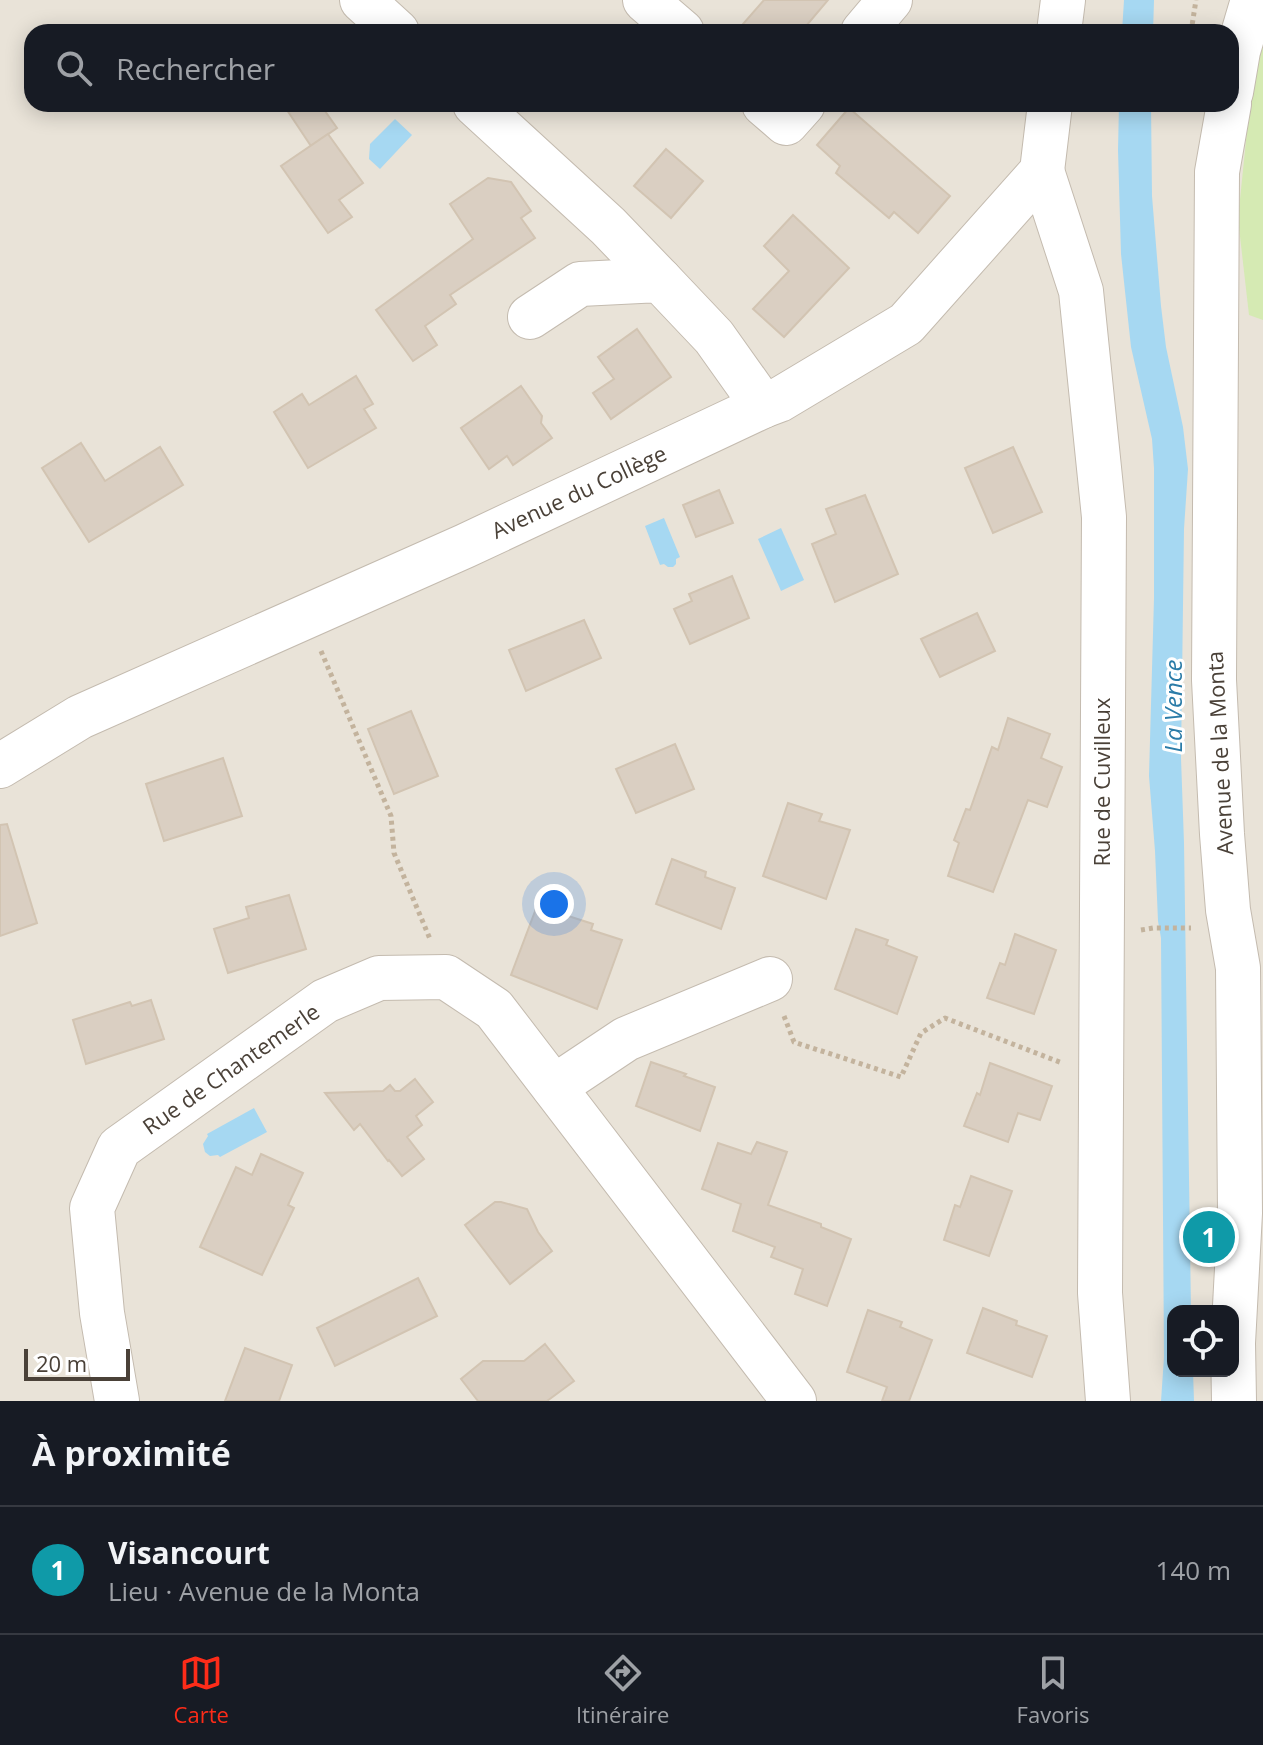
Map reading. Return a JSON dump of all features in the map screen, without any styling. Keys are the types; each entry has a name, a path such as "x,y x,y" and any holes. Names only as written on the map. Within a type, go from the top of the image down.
{"street":[{"path":"362,0 388,24"},
{"path":"645,0 673,24"},
{"path":"870,24 890,0"},
{"path":"1060,24 1063,0"},
{"path":"1239,48 1253,0"},
{"path":"484,112 608,226 660,280 714,337 763,406"},
{"path":"773,112 786,123 796,112"},
{"path":"1042,171 1049,112"},
{"name":"Avenue de la Monta","path":"1228,112 1217,172 1214,680 1228,910 1238,968 1252,1212 1233,1343 1234,1401"},
{"name":"Avenue du Collège","path":"0,766 80,717 465,546 779,400 906,324 1042,171"},
{"name":"Rue de Cuvilleux","path":"1042,171 1081,291 1104,517 1100,1293 1108,1401"},
{"path":"530,317 580,284 660,280"},
{"path":"446,977 494,1009 794,1401"},
{"name":"Rue de Chantemerle","path":"117,1401 102,1313 92,1208 119,1148 325,1001 379,978 446,977"},
{"path":"554,1087 626,1039 770,979"}],"path":[{"path":"1192,24 1196,0"},
{"path":"321,653 391,816 394,853 446,977"},
{"path":"1153,928 1192,929"},
{"path":"770,979 794,1042 901,1077 921,1033 945,1018 1101,1078"}],"shaded area":[{"path":"0,0 1263,0 1263,1401 0,1401"}],"green space":[{"path":"1263,32 1263,320 1249,315 1238,219 1254,62"}],"water":[{"path":"1124,0 1154,0 1153,24 1122,24"},
{"name":"La Vence","path":"1119,112 1151,112 1152,196 1161,306 1188,469 1184,529 1181,758 1191,1305 1167,1305 1167,1377 1193,1377 1194,1401 1161,1401 1164,1357 1161,938 1149,776 1154,468 1152,439 1131,347 1121,254"},
{"path":"395,119 412,135 380,169 369,159 370,144"},
{"path":"664,518 680,557 673,567 660,565 645,526"},
{"path":"781,528 804,580 781,591 758,539"},
{"path":"254,1108 267,1132 220,1157 205,1152 203,1144 207,1134"}],"building":[{"path":"764,0 828,0 808,24 743,24"},
{"path":"288,112 326,112 337,128 311,146"},
{"path":"846,112 854,112 950,196 918,233 894,212 889,218 836,173 840,166 817,145"},
{"path":"328,134 363,183 339,200 352,217 328,233 281,166"},
{"path":"666,149 703,181 671,218 634,186"},
{"path":"488,178 511,182 531,211 521,218 535,238 450,295 456,304 425,326 437,345 413,361 376,310 473,239 450,204"},
{"path":"793,215 849,268 784,337 753,309 789,271 764,246"},
{"path":"637,329 671,377 611,419 593,393 614,379 598,357"},
{"path":"356,376 373,404 364,409 376,428 308,468 274,412 302,394 309,405"},
{"path":"521,386 542,416 541,423 552,438 513,465 507,456 489,469 461,428"},
{"path":"81,443 105,481 160,447 183,485 89,542 42,468"},
{"path":"1013,447 1042,512 993,533 965,468"},
{"path":"719,490 733,523 696,537 683,505"},
{"path":"865,495 898,574 835,602 812,544 836,534 826,509"},
{"path":"732,576 749,618 690,644 674,609 692,601 689,594"},
{"path":"977,613 995,651 940,677 921,639"},
{"path":"584,620 601,658 526,691 509,650"},
{"path":"411,711 438,776 394,794 368,729"},
{"path":"1008,718 1050,734 1041,758 1062,767 1047,807 1028,800 993,892 948,876 959,843 954,840 966,809 970,810 992,747 998,750"},
{"path":"675,744 694,789 636,813 616,769"},
{"path":"223,758 242,816 164,841 146,784"},
{"path":"788,803 822,814 819,821 850,830 826,899 763,876"},
{"path":"7,824 37,923 0,936 0,825"},
{"path":"672,859 706,872 705,877 735,888 721,929 656,904"},
{"path":"289,895 306,949 228,973 214,929 249,918 246,907"},
{"path":"537,906 593,924 591,930 622,940 597,1009 511,975"},
{"path":"856,929 888,940 886,945 917,957 897,1014 835,989"},
{"path":"1015,934 1056,950 1034,1014 987,998 1000,963 1005,965"},
{"path":"151,1000 164,1039 86,1064 73,1020 130,1002 132,1006"},
{"path":"651,1062 715,1087 700,1131 636,1106"},
{"path":"990,1063 1052,1086 1040,1120 1018,1113 1008,1142 964,1126 977,1093 980,1095"},
{"path":"415,1079 433,1102 416,1116 422,1125 407,1137 424,1159 402,1176 360,1124 354,1130 325,1093 383,1091 390,1085 395,1091 400,1091"},
{"path":"757,1142 787,1152 768,1205 821,1224 821,1227 851,1239 827,1306 795,1294 803,1269 771,1257 775,1247 733,1231 741,1204 702,1189 718,1143 751,1154"},
{"path":"261,1154 303,1173 288,1205 294,1208 262,1275 200,1247 236,1167 252,1175"},
{"path":"971,1176 1012,1191 989,1256 944,1240 955,1205 960,1207"},
{"path":"495,1202 527,1209 552,1251 510,1284 465,1225"},
{"path":"418,1278 437,1316 335,1366 317,1328"},
{"path":"983,1308 1047,1336 1032,1377 967,1353"},
{"path":"868,1310 902,1322 900,1327 932,1340 909,1401 882,1401 887,1387 847,1372"},
{"path":"545,1344 574,1381 547,1401 478,1401 461,1379 483,1361 524,1361"},
{"path":"245,1348 292,1365 279,1401 225,1401"}],"place":[{"name":"Visancourt","path":"1209,1237"}]}
